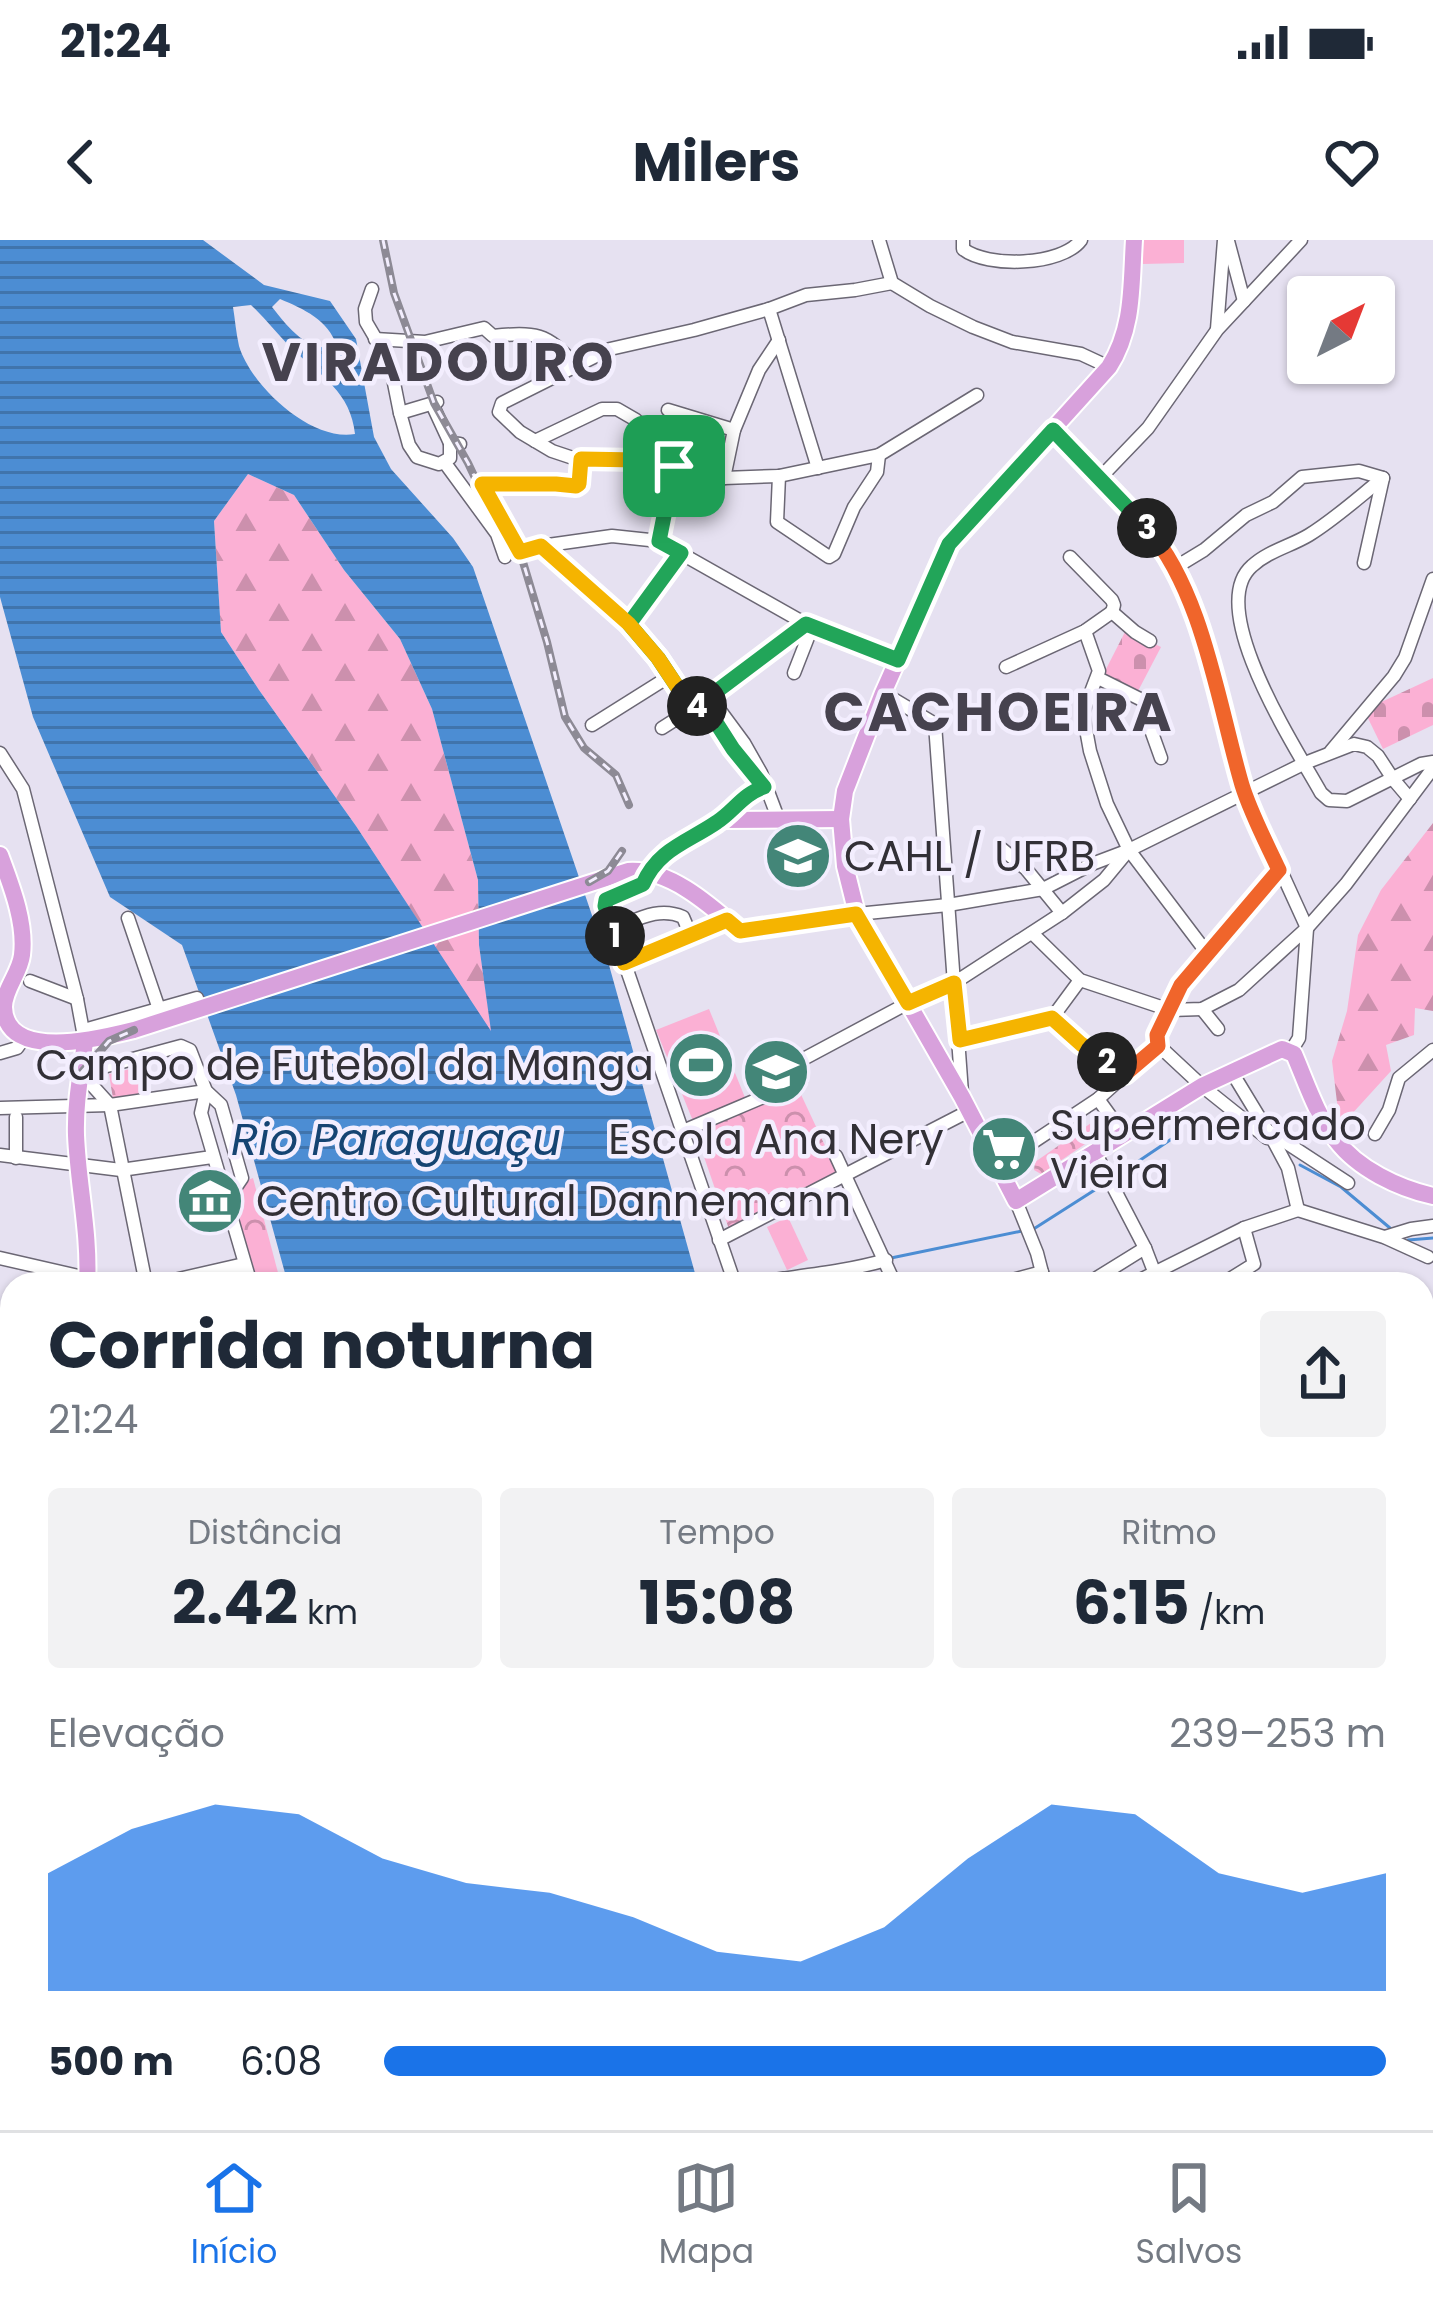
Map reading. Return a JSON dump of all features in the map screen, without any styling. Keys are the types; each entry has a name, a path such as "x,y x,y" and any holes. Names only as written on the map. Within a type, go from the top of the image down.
{"main road":[{"path":"1133,240 1127,329 1119,351 949,544 884,693 845,791 841,819 856,914 1016,1201 1202,1086 1295,1044 1336,1140 1389,1180 1433,1196"},
{"path":"648,872 668,849 722,820 841,819"},
{"path":"0,855 12,887 23,951 2,1013 24,1039 134,1030 628,871 648,872 689,892 733,926 856,914"},
{"path":"84,1036 76,1106 88,1272"}],"street":[{"path":"879,240 892,283"},
{"path":"963,240 963,249 970,255 1023,260 1063,255 1081,240"},
{"path":"1226,240 1244,301"},
{"path":"1217,330 1226,240"},
{"path":"1099,479 1148,428 1217,330 1300,240"},
{"path":"977,395 879,455 779,476 724,478 638,460 562,455 508,424 499,412 502,404 610,349 769,309 806,295 892,283 930,306 1012,342 1082,355 1109,367"},
{"path":"372,289 364,309 366,322 390,363 409,445 418,458 445,463"},
{"path":"769,309 818,468"},
{"path":"375,339 424,342 484,328 493,336 537,334 575,366"},
{"path":"724,478 734,430 759,370 779,340"},
{"path":"759,370 788,369"},
{"path":"400,413 434,403 455,444 445,463"},
{"path":"536,441 602,410 617,409 636,420"},
{"path":"668,410 734,430"},
{"path":"1053,430 1151,532 1176,567 1190,599 1244,792 1307,928 1295,1044"},
{"path":"779,476 777,522 829,557 877,472 879,455"},
{"path":"513,554 482,484 576,486 581,459"},
{"path":"445,463 513,554"},
{"path":"659,541 674,466"},
{"path":"1176,567 1246,515 1274,502 1302,477 1360,471 1383,478"},
{"path":"1364,562 1383,478"},
{"path":"1032,933 1080,980 1186,1012 1238,990 1307,928 1346,884 1433,765 1420,764 1347,801 1329,800 1321,793 1244,643 1238,586 1254,564 1305,538 1383,478"},
{"path":"513,554 612,536 659,541 809,626 898,660"},
{"path":"541,546 629,624 670,676 702,703 738,746 778,818"},
{"path":"629,624 681,553"},
{"path":"1006,667 1085,631 1112,612 1112,600 1070,557"},
{"path":"1331,751 1394,676 1418,628 1433,579"},
{"path":"1112,612 1150,641"},
{"path":"1418,628 1433,624"},
{"path":"794,674 809,626"},
{"path":"662,728 809,626"},
{"path":"1085,631 1098,664 1098,679 1083,713 1106,804 1129,850 1207,953"},
{"path":"592,725 670,676"},
{"path":"1098,679 1150,704 1148,719 1161,758"},
{"path":"719,1240 846,1176 965,1104 935,724 884,693"},
{"path":"856,914 1043,889 1304,763 1354,744 1378,756 1410,799"},
{"path":"0,753 23,789 84,1036 197,998"},
{"path":"722,820 753,790 764,787"},
{"path":"1002,849 1062,913"},
{"path":"794,1064 954,983 1062,913 1104,880 1129,850"},
{"path":"1092,863 1104,880"},
{"path":"1278,1146 1158,1046 1157,1035 1181,985 1279,870"},
{"path":"648,872 643,884 605,903 731,1272"},
{"path":"1068,874 1084,895"},
{"path":"613,929 669,912 683,917 691,936"},
{"path":"128,918 159,1009"},
{"path":"624,963 691,936 733,926"},
{"path":"960,1040 1052,1018 1080,980"},
{"path":"30,982 77,999"},
{"path":"1202,1009 1218,1029"},
{"path":"1052,1018 1125,1074"},
{"path":"0,1053 17,1048 24,1039"},
{"path":"143,1272 110,1105 81,1072 181,1046 190,1050 206,1091 221,1105 242,1178 225,1203"},
{"path":"998,1166 1097,1099 1158,1046"},
{"path":"1375,1134 1400,1078 1433,1050"},
{"path":"1233,1074 1278,1146 1298,1210"},
{"path":"683,1131 801,1081"},
{"path":"0,1108 110,1105 206,1091"},
{"path":"206,1091 201,1113 247,1272"},
{"path":"1097,1099 1124,1135"},
{"path":"16,1117 16,1158"},
{"path":"1267,1130 1348,1184"},
{"path":"1096,1154 1154,1272"},
{"path":"0,1156 121,1171 212,1157"},
{"path":"836,1156 890,1272"},
{"path":"1016,1201 1041,1272"},
{"path":"1159,1272 1244,1228 1298,1210 1384,1237 1428,1257"},
{"path":"1384,1237 1433,1226"},
{"path":"1241,1272 1254,1264 1244,1228"},
{"path":"1106,1272 1144,1248"},
{"path":"0,1258 54,1272"},
{"path":"842,1272 886,1260"}],"green space":[{"path":"1142,240 1184,240 1184,263 1143,264"},
{"path":"248,474 294,495 344,570 400,639 432,709 478,880 479,945 492,1034 221,632 214,521"},
{"path":"1126,630 1161,647 1137,693 1103,675"},
{"path":"1433,678 1433,725 1383,749 1364,710"},
{"path":"1433,823 1433,1011 1415,1008 1414,1035 1386,1045 1391,1071 1340,1127 1332,1061 1347,1011 1358,935 1381,890"},
{"name":"Campo de Futebol da Manga","path":"709,1009 746,1100 693,1121 656,1030"},
{"path":"143,1066 148,1094 113,1099 109,1074"},
{"path":"797,1086 841,1180 731,1235 694,1128"},
{"path":"1091,1123 1100,1134 1041,1174 1034,1170 1035,1162"},
{"path":"253,1178 278,1272 255,1272 234,1205"},
{"path":"788,1217 808,1260 787,1270 767,1227"}],"water":[{"name":"Rio Paraguaçu","path":"0,240 203,240 264,285 330,301 356,339 374,437 391,469 473,567 609,965 695,1272 285,1272 236,1095 182,945 110,897 33,717 0,597","holes":["280,299 321,322 337,346 308,342 272,307","251,305 333,386 348,407 355,434 338,434 302,420 256,378 239,346 233,307","248,474 294,495 344,570 400,639 432,709 478,880 479,945 491,1031 221,632 214,521"]}],"waterway":[{"path":"1115,1177 1173,1138"},
{"path":"1300,1165 1341,1187 1390,1228"},
{"path":"1032,1230 1101,1186"},
{"path":"891,1258 1022,1231"},
{"path":"1408,1240 1433,1238"}],"railway":[{"path":"383,240 394,293 434,403 494,518 520,552 565,717 584,748 616,775 629,805"},
{"path":"589,882 608,871 622,851"},
{"path":"81,1073 109,1041 134,1030"}],"place":[{"name":"CAHL / UFRB","path":"798,856"},
{"name":"Campo de Futebol da Manga","path":"701,1065"},
{"name":"Escola Ana Nery","path":"776,1072"},
{"name":"Supermercado Vieira","path":"1004,1149"},
{"name":"Centro Cultural Dannemann","path":"210,1201"}],"district":[{"name":"VIRADOURO","path":"439,362"},
{"name":"CACHOEIRA","path":"999,712"}],"route":[{"path":"674,466 581,459 576,486 482,484 520,552 541,546 629,624 658,658 692,709 806,624 898,660 949,544 1053,430 1151,532 1176,567 1190,599 1244,792 1279,870 1181,985 1157,1035 1158,1046 1125,1074 1052,1018 960,1040 954,983 908,1003 856,914 740,931 727,920 624,963 606,900 643,884 668,849 722,820 753,790 764,787 703,702 692,709 629,624 681,553 659,541 674,466"}]}
